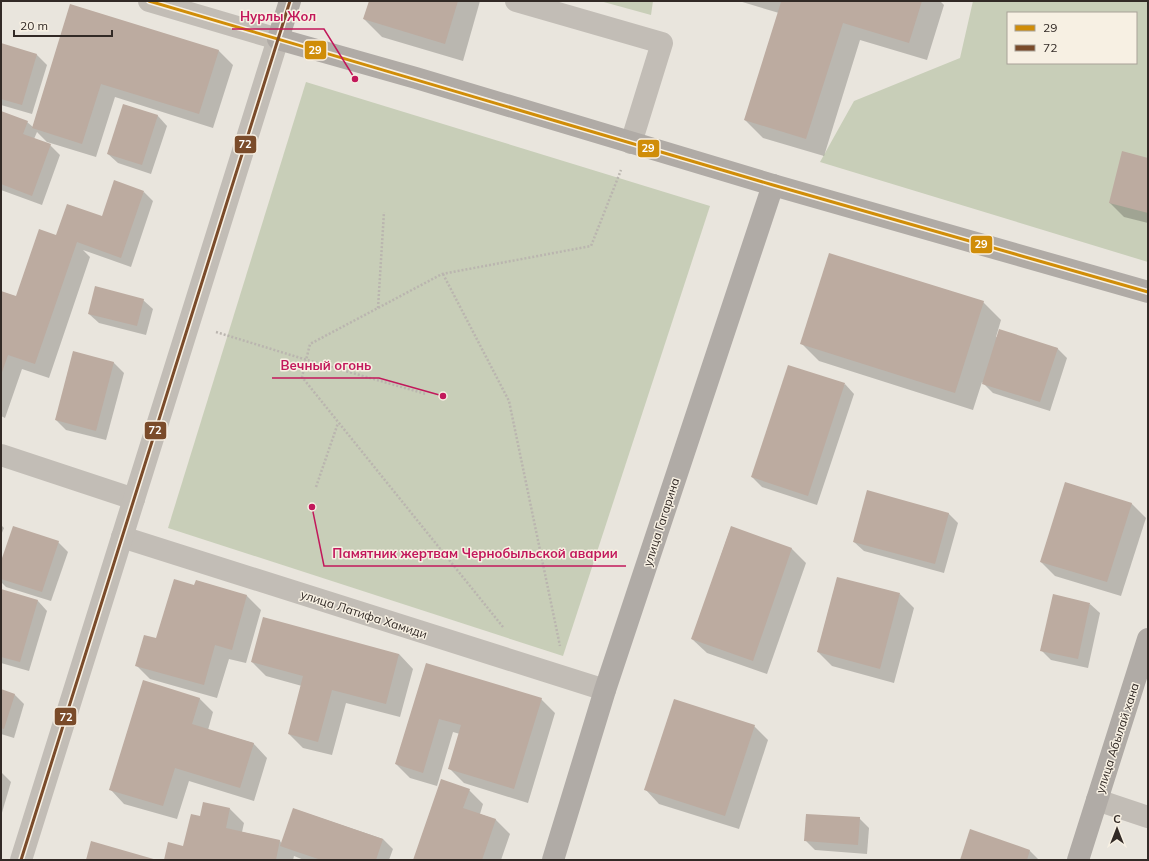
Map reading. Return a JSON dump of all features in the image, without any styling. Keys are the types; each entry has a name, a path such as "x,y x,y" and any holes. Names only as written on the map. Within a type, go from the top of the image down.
{"main road":[{"path":"290,1 278,39 416,78 773,185 1148,292"},
{"name":"улица Гагарина","path":"553,860 605,690 773,185"},
{"name":"улица Абылай хана","path":"1078,860 1148,639"}],"street":[{"path":"21,860 278,39 149,1"},
{"path":"516,1 662,43 631,143"},
{"path":"1,455 134,500"},
{"name":"улица Латифа Хамиди","path":"122,537 605,690"},
{"path":"1098,800 1148,817"}],"path":[{"path":"507,632 302,377 310,344 442,274 591,246 631,143"},
{"path":"378,308 384,212"},
{"path":"442,274 509,401 562,656 565,678"},
{"path":"189,323 307,360 426,394"},
{"path":"316,487 339,422"}],"green space":[{"path":"600,1 653,1 651,15"},
{"path":"973,1 1148,1 1148,262 820,162 854,101 960,58"},
{"path":"306,82 710,206 563,656 168,528"}],"building":[{"path":"369,1 458,1 445,44 363,19"},
{"path":"777,1 922,1 909,43 843,23 806,139 744,120 781,2"},
{"path":"70,4 219,50 199,114 101,84 82,144 32,128"},
{"path":"1,43 37,54 22,105 1,99"},
{"path":"123,104 158,115 142,165 107,154"},
{"path":"1,111 28,121 23,134 51,144 32,196 1,184"},
{"path":"1122,151 1148,158 1148,213 1109,203"},
{"path":"114,180 144,191 121,258 77,242 35,364 8,355 1,375 1,291 16,296 39,229 56,235 67,204 102,216"},
{"path":"829,253 984,301 955,393 800,344"},
{"path":"95,286 144,299 137,326 88,314"},
{"path":"999,329 1058,348 1040,402 982,384"},
{"path":"73,351 114,362 96,431 55,420"},
{"path":"788,365 845,383 808,496 751,477"},
{"path":"1065,482 1132,503 1107,582 1040,562"},
{"path":"867,490 949,513 935,564 853,542"},
{"path":"13,526 59,541 42,592 1,579 1,561"},
{"path":"731,526 792,548 753,661 691,639"},
{"path":"837,577 900,593 880,669 817,652"},
{"path":"174,579 194,585 196,580 247,595 232,650 215,645 204,685 135,666 144,635 156,638"},
{"path":"1,589 38,600 20,662 1,657"},
{"path":"1053,594 1090,603 1078,659 1040,651"},
{"path":"263,617 399,654 386,704 332,690 318,742 288,734 303,676 251,662"},
{"path":"426,663 542,698 514,789 448,769 461,725 439,719 423,773 395,764"},
{"path":"143,680 200,698 192,724 254,743 240,788 175,768 163,806 109,790"},
{"path":"1,689 15,694 4,729 1,728"},
{"path":"674,699 755,725 725,816 644,790"},
{"path":"441,779 470,789 463,808 496,819 482,860 413,860"},
{"path":"203,802 230,808 226,828 280,840 276,860 164,860 168,842 183,846 191,814 200,816"},
{"path":"293,808 383,839 376,860 321,860 280,846"},
{"path":"806,814 860,817 858,845 804,841"},
{"path":"970,829 1030,850 1027,860 960,860"},
{"path":"91,841 157,860 86,860"}],"transit line":[{"name":"29","path":"149,1 773,185 1148,292"},
{"name":"72","path":"21,860 290,1"}],"place":[{"name":"Нурлы Жол","path":"355,79"},
{"name":"Вечный огонь","path":"443,396"},
{"name":"Памятник жертвам Чернобыльской аварии","path":"312,507"}]}
